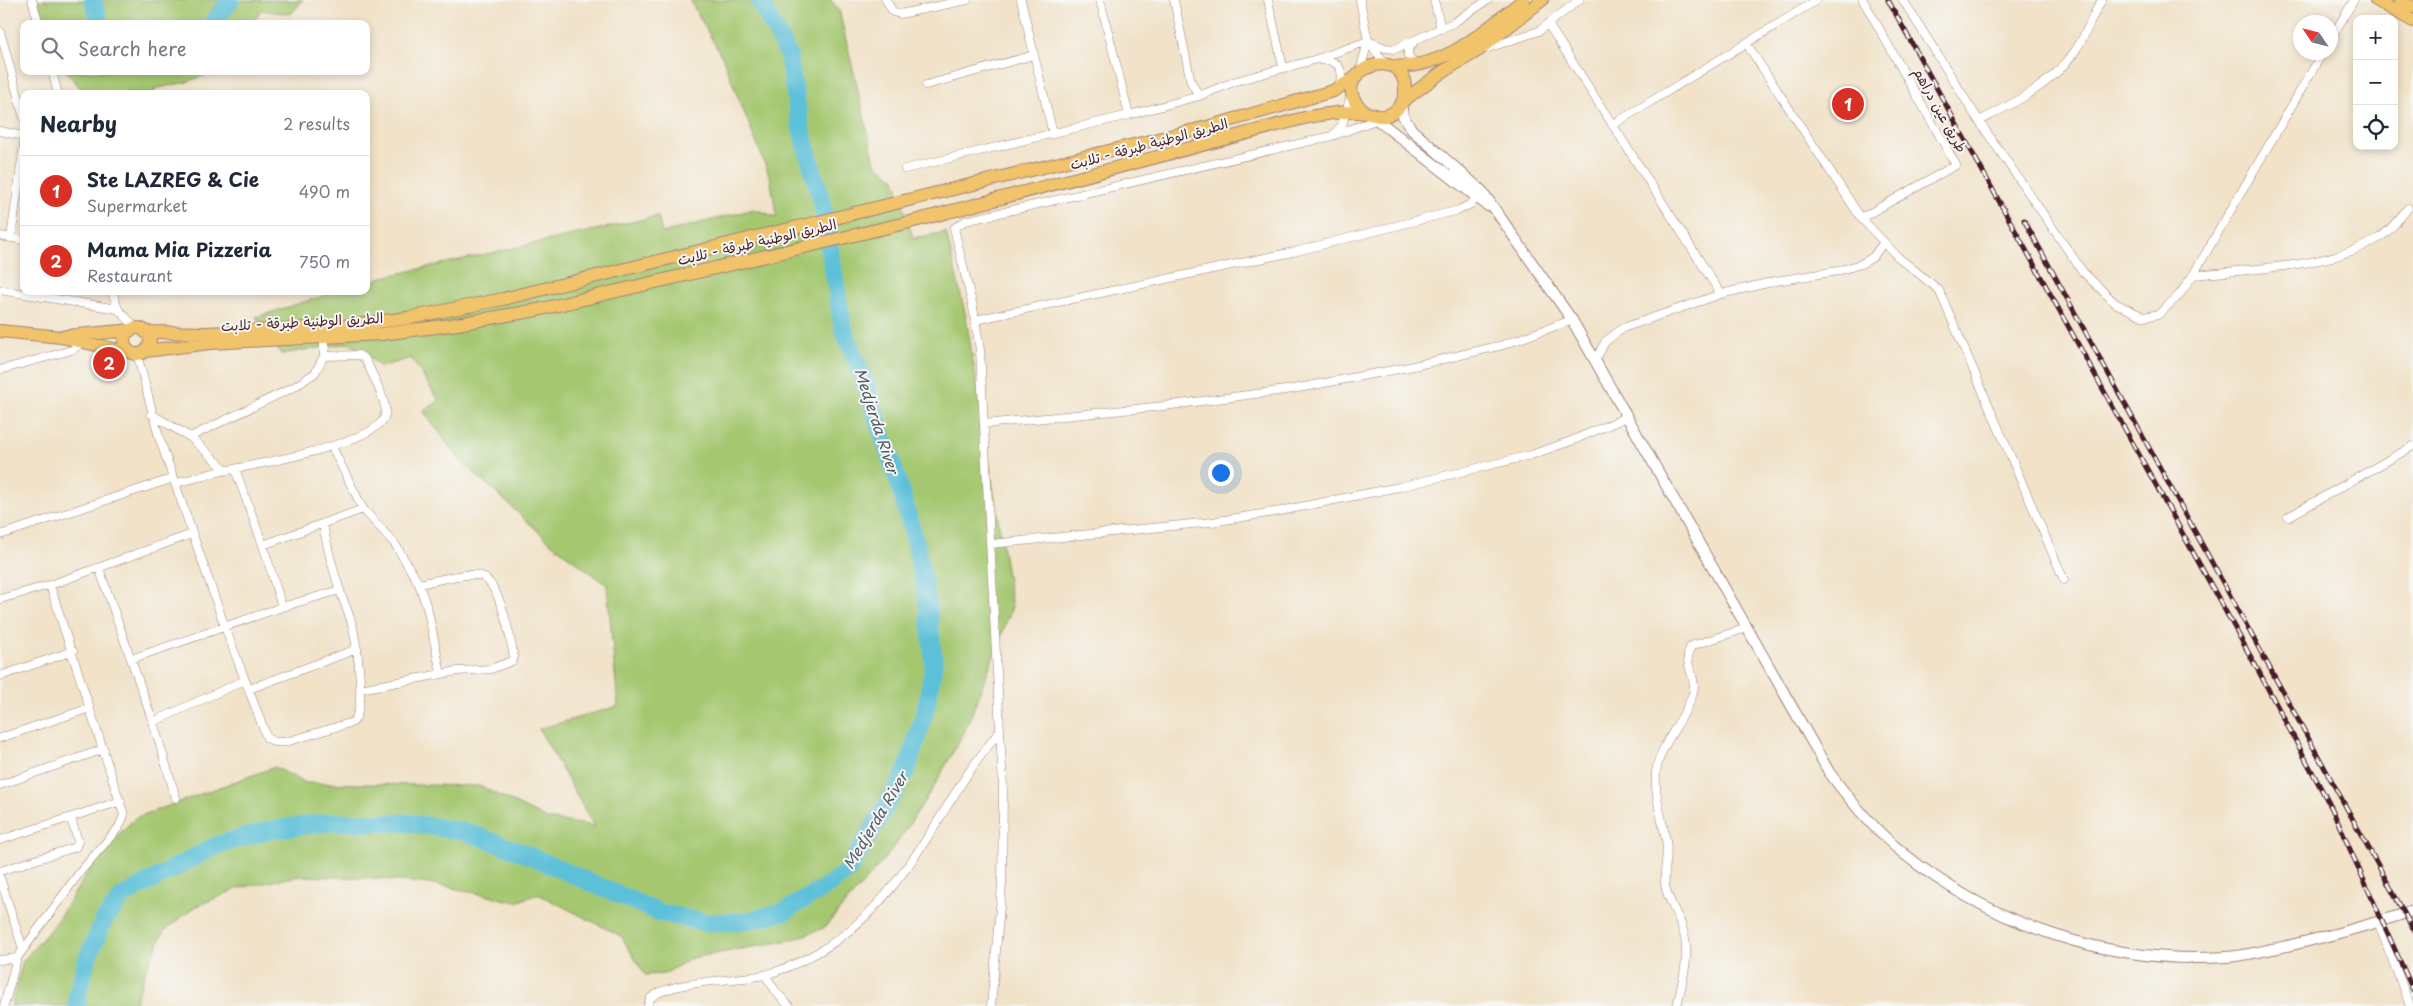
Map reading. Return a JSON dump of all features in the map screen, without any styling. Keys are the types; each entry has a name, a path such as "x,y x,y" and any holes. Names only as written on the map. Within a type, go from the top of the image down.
{"main road":[{"path":"1523,0 1457,51 1438,60 1406,68 1376,64 1358,75 1353,92 1354,100 1375,116 1397,109 1402,102 1442,72 1479,50 1542,0"},
{"path":"2376,0 2413,21"},
{"path":"2400,0 2413,7"},
{"path":"1388,65 1397,71 1405,85 1402,102"},
{"name":"الطريق الوطنية طبرقة - تلابت","path":"0,331 85,338 138,330 206,334 346,326 408,318 502,299 909,199 1071,162 1333,92 1358,75"},
{"name":"الطريق الوطنية طبرقة - تلابت","path":"85,338 138,353 210,343 382,334 451,325 537,310 914,220 1308,118 1346,114 1375,116"},
{"path":"138,330 149,339 138,353 126,348 124,339 138,330"}],"street":[{"path":"32,0 38,20"},
{"path":"886,0 893,12 900,14 947,2 967,0"},
{"path":"1021,0 1053,134"},
{"path":"1100,0 1129,115"},
{"path":"1174,0 1191,82 1199,96"},
{"path":"1268,0 1283,67"},
{"path":"1358,75 1368,41 1360,0"},
{"path":"1434,0 1441,29"},
{"path":"1418,66 1410,61 1407,52 1410,46 1488,0"},
{"path":"1479,50 1526,37 1548,24 1579,0"},
{"path":"1614,124 1817,0"},
{"name":"طريق عين دراهم","path":"1861,218 1956,165 1863,0"},
{"name":"طريق عين دراهم","path":"1903,0 1979,121 2083,272 2115,303 2144,317 2159,314 2180,294 2193,275 2318,60"},
{"path":"1979,121 2001,110 2055,74 2076,50 2102,0"},
{"path":"2338,27 2354,0"},
{"path":"1548,24 1614,124 1721,294"},
{"path":"0,31 20,104"},
{"path":"905,169 1053,134 1199,96 1236,81 1314,60 1368,41 1390,49 1419,40"},
{"path":"1368,41 1388,65"},
{"path":"1746,43 1861,218 1904,262 1932,283 1942,295 2064,580"},
{"path":"926,85 1034,55"},
{"path":"1314,60 1332,61 1340,68 1342,81 1333,92"},
{"path":"53,75 57,90"},
{"path":"1332,136 1342,125 1353,92"},
{"path":"1402,102 1403,116 1412,130 1480,194 1497,213 1572,320 1820,757 1848,797 1866,818 1902,852 1973,900 2029,926 2088,945 2118,952 2178,957 2240,956 2300,943 2413,911"},
{"path":"991,1006 1002,885 1003,787 984,424 975,320 953,230 956,224 1332,136 1375,116 1480,194"},
{"path":"0,131 20,135"},
{"path":"12,238 20,175"},
{"path":"975,320 1293,252 1459,210 1471,204 1480,194"},
{"path":"2193,275 2326,259 2379,238 2388,232 2408,208"},
{"path":"0,236 20,239"},
{"path":"1595,361 1606,342 1623,328 1721,294 1861,264 1873,257 1884,242"},
{"path":"0,290 20,293"},
{"path":"31,295 118,309"},
{"path":"113,295 118,309 138,330"},
{"path":"984,424 1234,398 1312,385 1409,367 1502,345 1572,320"},
{"path":"0,370 72,350 85,338"},
{"path":"190,437 294,386 315,373 324,356 324,338"},
{"path":"138,353 151,414 225,628 267,738 275,742 286,742 353,722 358,715 360,689 357,649 323,524"},
{"path":"0,535 175,480 235,469 332,447 378,427 386,416 385,405 365,359 360,355 324,356"},
{"path":"151,414 190,437 226,470"},
{"path":"991,544 1212,522 1299,507 1532,455 1627,417"},
{"path":"2288,517 2413,446"},
{"path":"332,447 363,509 395,544 419,584 428,611 441,674"},
{"path":"235,469 263,545 282,607"},
{"path":"263,545 363,509"},
{"path":"0,599 50,585 192,534"},
{"path":"99,568 153,722 176,798"},
{"path":"360,689 441,674 491,668 512,661 514,656 506,622 498,597 490,584 478,575 419,584"},
{"path":"4,1006 17,958 80,872 119,827 124,815 50,585"},
{"path":"131,659 282,607 340,590"},
{"path":"1677,1006 1685,971 1686,942 1682,927 1665,888 1668,850 1659,806 1656,774 1663,750 1686,712 1694,691 1693,681 1686,662 1691,646 1746,628"},
{"path":"249,689 357,649"},
{"path":"0,676 72,651"},
{"path":"153,722 245,680"},
{"path":"0,738 90,708"},
{"path":"648,1006 653,995 682,986 712,980 765,975 797,963 846,935 880,902 903,873 968,773 999,732"},
{"path":"0,785 104,749"},
{"path":"0,840 71,819 121,801"},
{"path":"0,871 76,847 78,841 71,819"},
{"path":"0,878 23,949"},
{"path":"0,908 9,907"},
{"path":"2378,922 2410,1006"},
{"path":"0,960 17,958"},
{"path":"765,975 777,994 790,1006"}],"green space":[{"path":"36,0 303,0 291,14 260,10 256,20 43,20"},
{"path":"690,0 831,0 839,10 875,163 895,179 913,238 946,232 966,317 1012,607 966,729 933,788 893,849 824,928 791,940 692,958 664,974 645,975 621,936 538,894 516,902 440,885 373,878 299,876 239,888 195,907 164,931 147,967 134,1006 11,1006 23,961 54,925 99,855 135,818 275,767 306,783 480,786 547,819 594,826 539,729 618,706 607,585 551,543 459,459 423,411 439,401 411,358 381,367 350,343 281,354 256,317 326,295 370,295 370,282 383,277 658,216 662,233 754,209 777,217 770,177 723,59"},
{"path":"69,75 205,75 187,82 154,90 82,90"}],"waterway":[{"name":"Medjerda River","path":"93,0 99,20"},
{"name":"Medjerda River","path":"215,20 231,0"},
{"name":"Medjerda River","path":"77,1006 77,996 87,959 104,920 123,896 217,845 270,830 332,822 408,823 467,832 521,852 658,912 707,923 746,921 783,912 824,888 848,871 907,770 926,708 934,663 927,600 916,544 900,487 865,383 843,328 822,202 801,129 788,54 759,0"}],"railway":[{"path":"1888,0 2258,670 2332,809 2413,990"},
{"path":"2024,220 2413,929"}],"place":[{"name":"Ste LAZREG & Cie","path":"1848,104"},
{"name":"Mama Mia Pizzeria","path":"109,363"}]}
